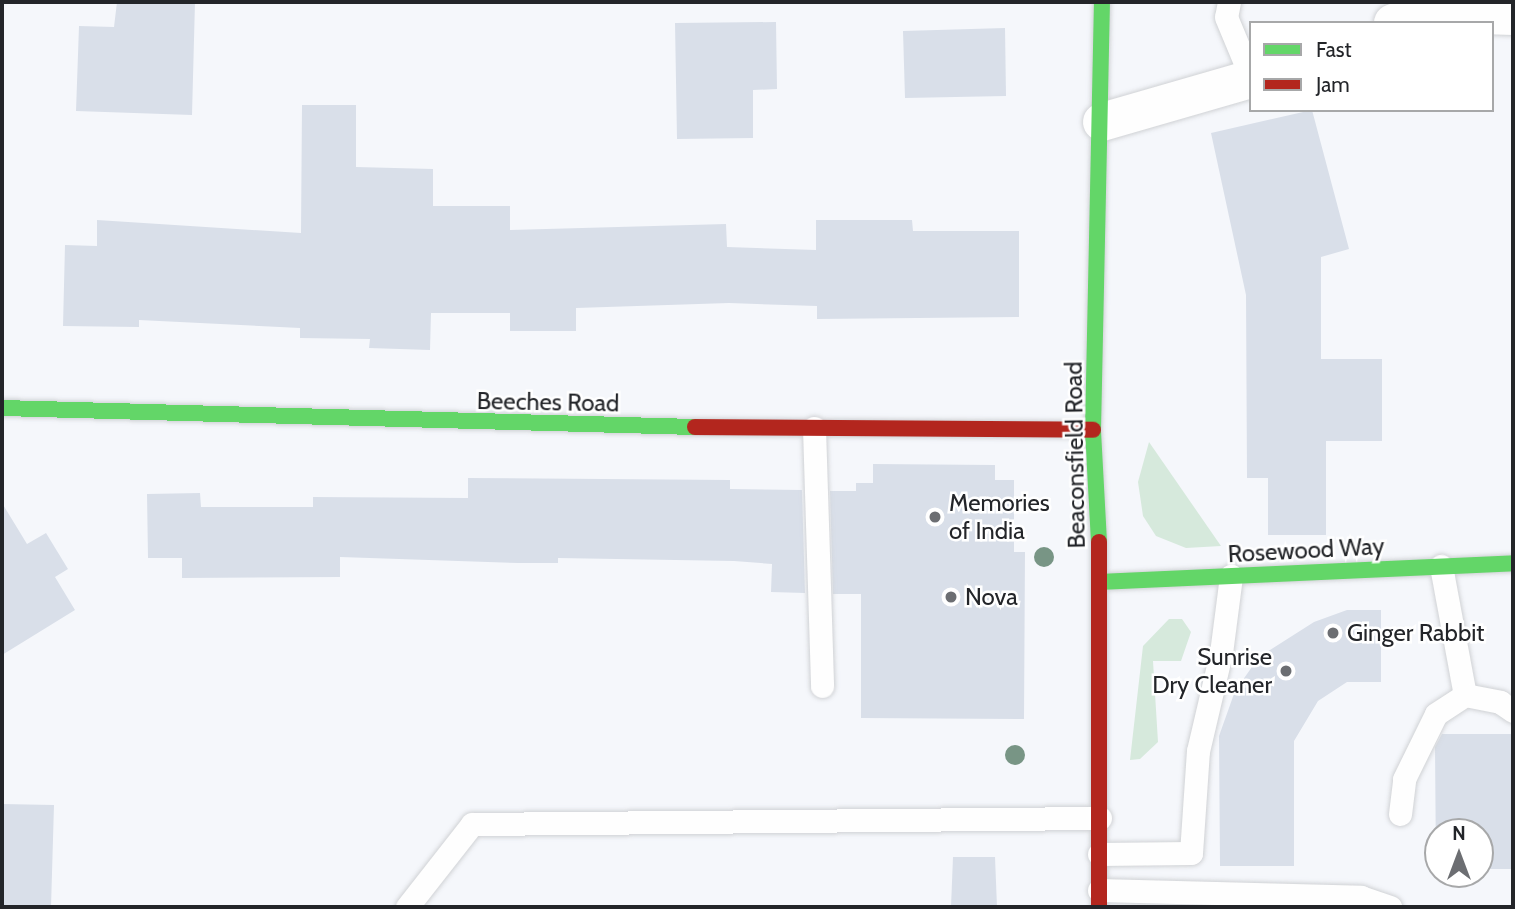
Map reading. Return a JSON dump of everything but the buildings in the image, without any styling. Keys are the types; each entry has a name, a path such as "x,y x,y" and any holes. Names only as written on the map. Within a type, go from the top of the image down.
{"street":[{"name":"Beaconsfield Road","path":"1099,898 1101,582 1093,430 1102,2"},
{"path":"1399,21 1428,12 1513,16"},
{"path":"1101,122 1249,79"},
{"name":"Beeches Road","path":"2,408 604,426 1093,430"},
{"name":"Rosewood Way","path":"1101,582 1513,564"}],"lane":[{"path":"1229,2 1226,18 1249,73"},
{"path":"814,428 822,686"},
{"path":"1441,566 1465,695"},
{"path":"1100,854 1191,853 1198,751 1222,653 1231,576"},
{"path":"1400,814 1404,779 1420,742 1436,715 1465,695 1500,702 1513,711"},
{"path":"407,907 472,824 1100,818"},
{"path":"1099,898 1361,897 1390,907"}],"green space":[{"path":"1149,442 1221,546 1186,548 1156,536 1143,516 1138,482"},
{"path":"1169,619 1182,619 1191,632 1181,661 1153,661 1158,742 1140,759 1130,760 1143,646"}],"traffic: fast":[{"path":"1099,542 1093,430 1102,2"},
{"path":"2,408 695,427"},
{"path":"1101,582 1513,563"}],"traffic: jam":[{"path":"695,427 1093,430"},
{"path":"1099,542 1099,907"}],"place":[{"name":"Memories of India","path":"935,517"},
{"name":"Nova","path":"951,597"},
{"name":"Ginger Rabbit","path":"1333,633"},
{"name":"Sunrise Dry Cleaner","path":"1286,671"}]}
